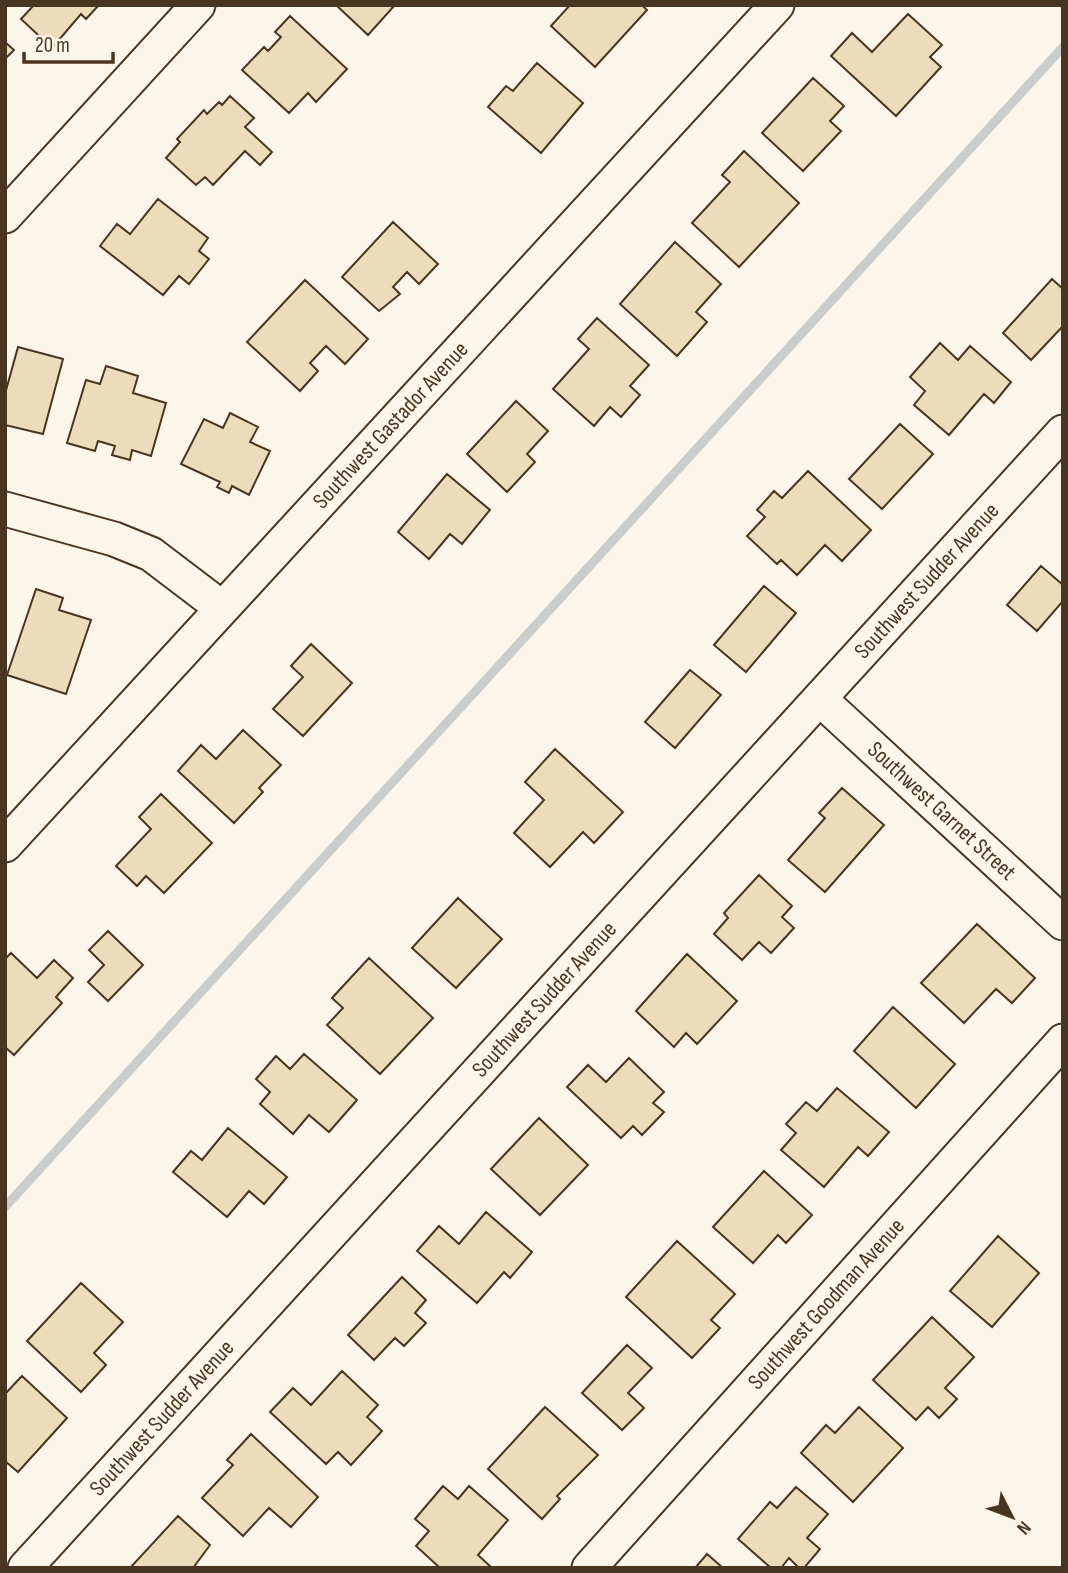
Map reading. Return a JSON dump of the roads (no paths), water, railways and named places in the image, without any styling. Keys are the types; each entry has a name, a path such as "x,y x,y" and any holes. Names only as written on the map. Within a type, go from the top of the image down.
{"street":[{"path":"5,216 198,5"},
{"name":"Southwest Gastador Avenue","path":"5,845 777,5"},
{"name":"Southwest Sudder Avenue","path":"25,1568 821,700 1063,432"},
{"path":"5,509 114,539 151,554 222,608"},
{"name":"Southwest Garnet Street","path":"821,700 1063,923"},
{"name":"Southwest Goodman Avenue","path":"589,1568 1063,1041"}],"waterway":[{"path":"5,1207 1063,47"}]}
